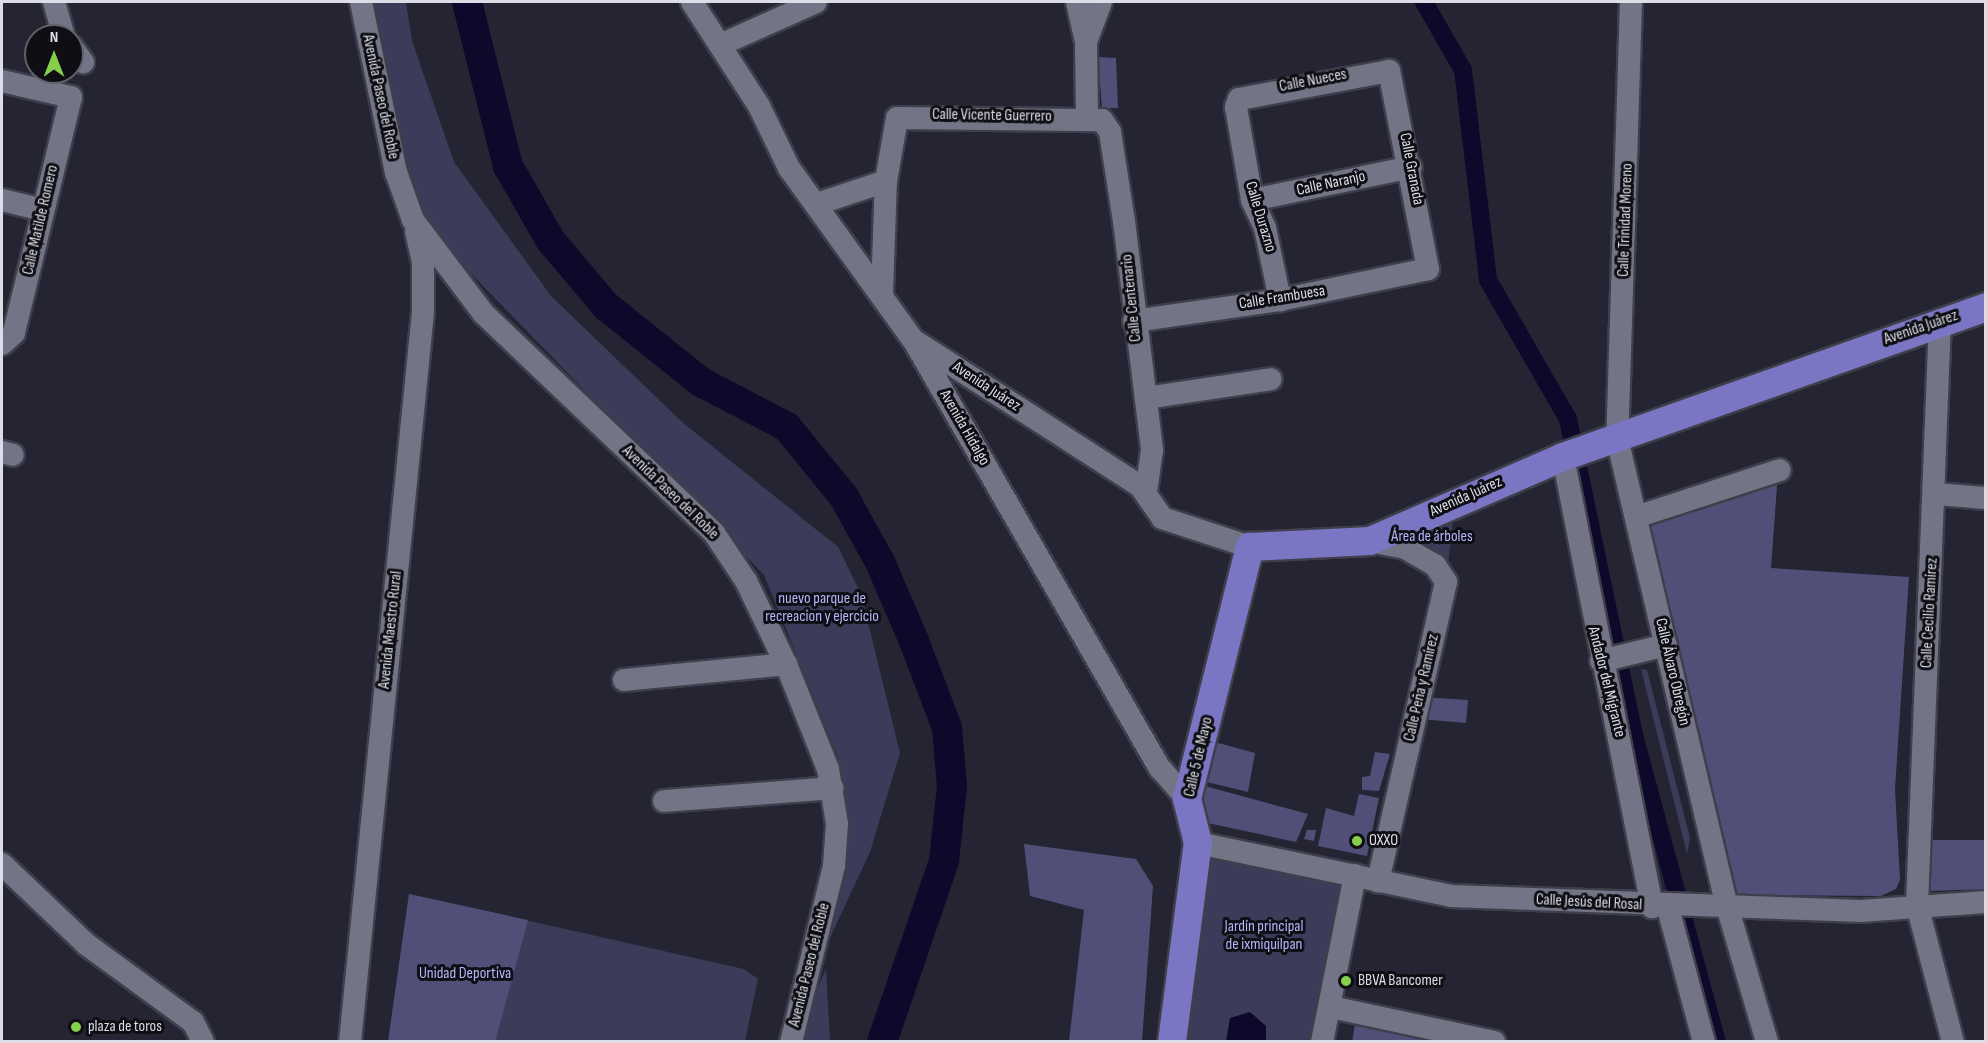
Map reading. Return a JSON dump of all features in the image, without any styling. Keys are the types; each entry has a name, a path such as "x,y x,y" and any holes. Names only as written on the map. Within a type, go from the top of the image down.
{"main road":[{"name":"Avenida Juárez","path":"1250,547 1370,541 1566,455 1940,320 1986,307"},
{"name":"Calle 5 de Mayo","path":"1172,1041 1198,843 1187,799 1250,547"}],"street":[{"path":"54,2 60,24"},
{"name":"Avenida Paseo del Roble","path":"361,2 396,172 413,219 483,313 714,533 747,580 786,664 832,788 834,866 791,1041"},
{"name":"Avenida Hidalgo","path":"692,2 759,105 789,168 882,293 914,341 1160,768 1187,799"},
{"path":"720,45 816,2"},
{"path":"1077,2 1086,42 1087,117"},
{"path":"1086,42 1101,2"},
{"name":"Calle Trinidad Moreno","path":"1612,440 1631,2"},
{"name":"Calle Nueces","path":"1239,99 1389,71"},
{"name":"Calle Granada","path":"1389,71 1411,167 1428,268"},
{"name":"Calle Matilde Romero","path":"2,81 71,97 43,210 5,343"},
{"name":"Calle Durazno","path":"1239,99 1236,107 1252,200 1265,228 1280,300"},
{"name":"Calle Vicente Guerrero","path":"886,181 897,118 1087,117"},
{"name":"Calle Centenario","path":"1087,117 1102,120 1110,132 1152,450 1146,492"},
{"name":"Calle Naranjo","path":"1252,200 1411,167"},
{"path":"817,204 886,181 882,293"},
{"path":"2,200 43,210"},
{"name":"Avenida Maestro Rural","path":"350,1041 423,312 423,262 413,219"},
{"name":"Calle Frambuesa","path":"1134,321 1280,300 1428,268"},
{"name":"Calle Cecilio Ramírez","path":"1940,320 1936,494 1917,905 1953,1041"},
{"name":"Avenida Juárez","path":"914,341 1146,492 1162,518 1250,547"},
{"path":"1146,398 1271,380"},
{"name":"Calle Álvaro Obregón","path":"1612,440 1636,517 1659,646 1722,906 1767,1041"},
{"name":"Andador del Migrante","path":"1566,455 1606,659 1665,907 1704,1041"},
{"path":"1636,517 1780,470"},
{"path":"1936,494 1986,498"},
{"name":"Calle Peña y Ramírez","path":"1370,541 1405,548 1435,565 1446,582 1378,881"},
{"path":"1606,659 1659,646"},
{"path":"624,680 786,664"},
{"path":"664,801 832,788"},
{"name":"Calle Jesús del Rosal","path":"1198,843 1451,896 1665,907 1722,906 1861,911 1917,905 1986,902"},
{"path":"2,864 86,944 192,1022 203,1041"},
{"path":"1323,1041 1355,875"},
{"path":"1331,1006 1494,1041"}],"green space":[{"name":"nuevo parque de recreacion y ejercicio","path":"367,2 406,2 412,41 454,162 551,296 682,422 838,547 861,594 900,753 870,852 828,942 839,866 839,759 764,575 419,220"},
{"name":"Área de árboles","path":"1455,502 1446,582 1370,541"},
{"path":"1641,669 1647,670 1690,838 1687,854"},
{"name":"Jardín principal de ixmiquilpan","path":"1198,843 1355,875 1322,1041 1172,1042"},
{"name":"Unidad Deportiva","path":"409,894 744,969 758,979 745,1041 388,1042"},
{"path":"826,969 830,1041 795,1041"}],"shaded area":[{"path":"1250,1012 1266,1026 1266,1041 1226,1041 1230,1018"}],"building":[{"path":"1098,57 1116,58 1118,108 1102,108"},
{"path":"1778,473 1771,568 1909,577 1895,789 1900,880 1896,889 1881,896 1737,895 1733,890 1641,522"},
{"path":"1422,697 1468,700 1466,723 1420,719"},
{"path":"1211,741 1255,753 1248,792 1203,781"},
{"path":"1375,752 1390,754 1379,791 1362,790 1362,777 1370,776"},
{"path":"1205,786 1308,814 1296,842 1198,821"},
{"path":"1359,794 1379,798 1367,856 1318,846 1326,808 1354,816"},
{"path":"1307,830 1316,830 1314,841 1304,839"},
{"path":"1930,840 1985,840 1986,889 1929,891"},
{"path":"1024,844 1136,859 1153,886 1142,1042 1069,1042 1084,910 1030,896"},
{"path":"409,894 528,920 495,1042 388,1042"},
{"path":"1355,1024 1428,1041 1428,1042 1352,1042"}],"waterway":[{"path":"467,2 508,166 551,241 606,306 701,382 787,427 844,497 880,562 914,641 947,728 952,786 944,861 882,1042"},
{"path":"1424,2 1463,70 1488,280 1568,419 1634,735 1717,1042"}],"place":[{"name":"OXXO","path":"1357,841"},
{"name":"BBVA Bancomer","path":"1346,981"},
{"name":"plaza de toros","path":"76,1027"}]}
